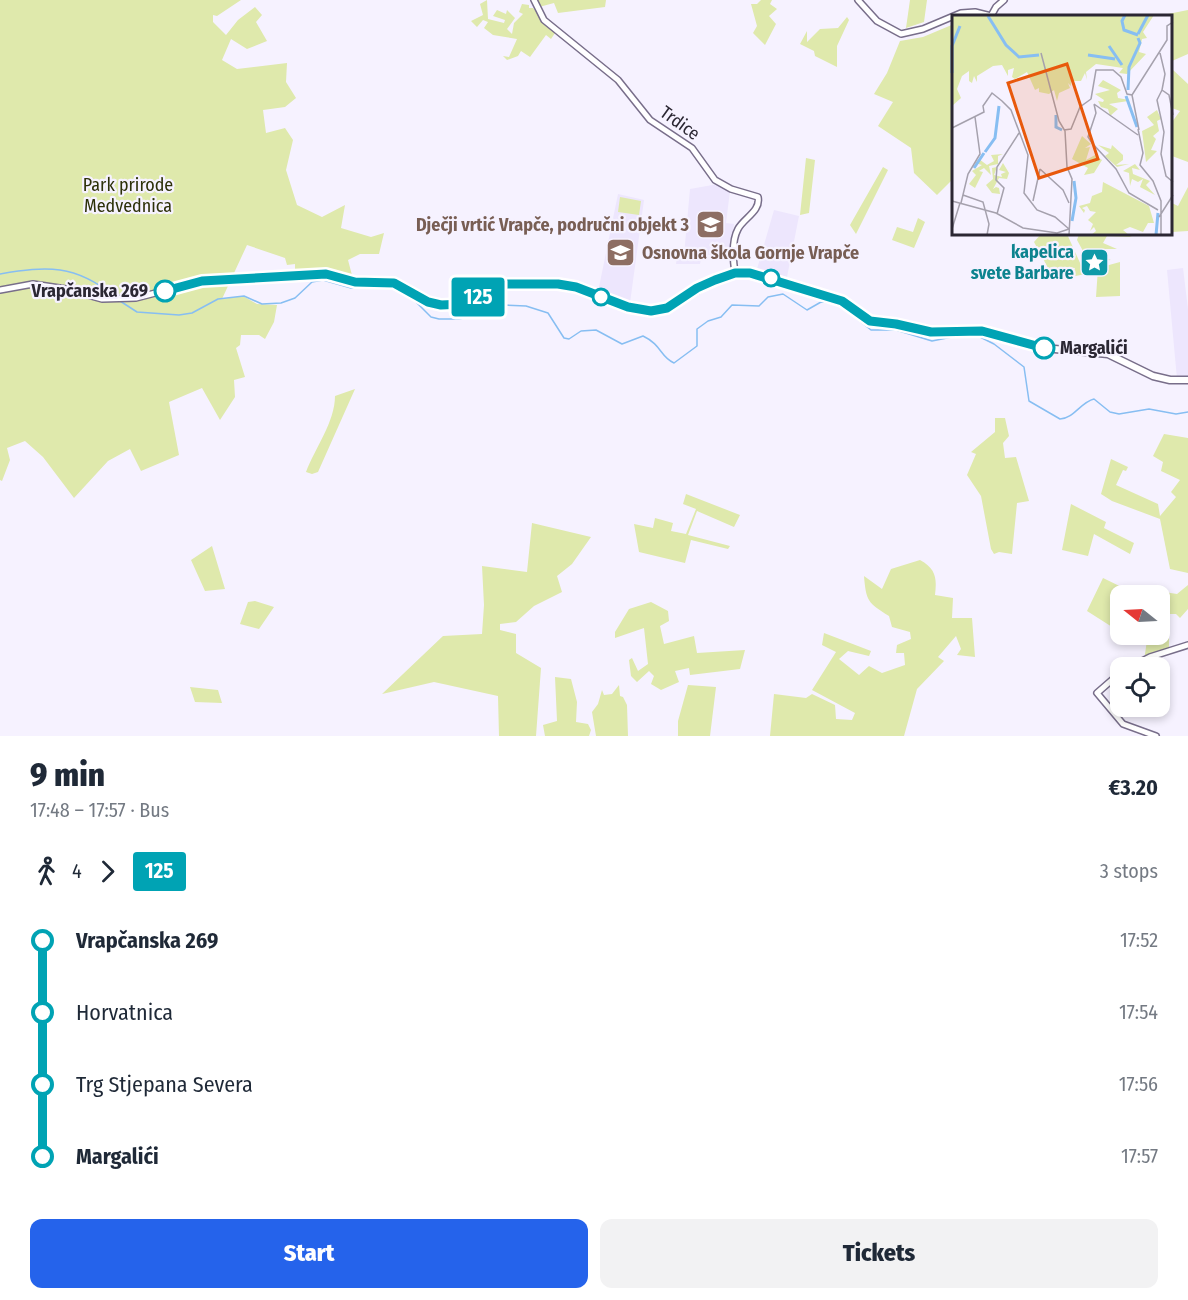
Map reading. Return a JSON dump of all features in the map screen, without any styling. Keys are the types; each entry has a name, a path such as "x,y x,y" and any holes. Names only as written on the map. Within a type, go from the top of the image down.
{"main road":[{"path":"612,302 645,311 663,310 697,288 735,273 759,274 842,301 870,321 931,332 982,331 1044,348 1108,354 1153,376 1170,380 1188,380"}],"street":[{"name":"Trdice","path":"534,0 544,20 618,80 650,120 692,147 715,180 731,189 758,197 757,207 736,233 733,260 735,273"},
{"path":"858,0 877,21 901,34 923,29 952,17"},
{"path":"992,15 1004,0"},
{"path":"956,15 975,12 987,15"},
{"path":"0,290 33,284 66,289 108,300 148,296 202,281 326,274 355,282 394,283 428,302 448,306 463,304 494,287 507,284 567,285 612,302"},
{"path":"1150,657 1188,645"},
{"path":"1110,682 1097,693 1110,708"},
{"path":"1117,717 1123,724 1156,736"}],"shaded area":[{"name":"Dječji vrtić Vrapče, područni objekt 3","path":"718,184 730,191 726,223 734,224 731,248 723,247 722,251 711,250 710,255 702,255 700,264 676,264 677,255 684,255 690,189"},
{"name":"Osnovna škola Gornje Vrapče","path":"618,194 644,200 630,303 598,292"},
{"path":"774,210 799,216 787,277 757,269"},
{"path":"1183,268 1188,309 1188,378 1177,379 1167,270"}],"green space":[{"name":"Park prirode Medvednica","path":"0,0 241,0 217,16 213,15 213,22 226,35 238,20 255,7 262,15 256,22 267,41 247,49 231,39 222,60 237,69 287,63 286,82 296,98 285,107 263,110 266,133 285,128 293,140 286,170 297,205 322,217 345,205 341,228 371,237 384,233 379,254 360,254 348,260 353,279 331,270 295,273 295,264 287,265 285,258 247,245 222,299 243,296 257,304 277,305 274,322 265,339 259,335 241,335 240,345 236,348 245,377 234,380 235,397 220,420 202,388 169,402 179,455 141,471 130,449 108,461 74,498 43,457 25,441 7,448 10,460 2,481 0,480"},
{"path":"487,0 488,19 504,23 505,20 493,16 497,10 506,14 507,10 515,18 507,29 512,34 514,23 523,14 519,12 522,4 533,8 555,33 551,39 546,35 530,57 521,51 518,56 507,60 503,56 509,57 517,39 493,35 484,28 488,22 483,20 477,27 471,21 483,15 480,4"},
{"path":"537,0 606,0 605,7 558,13 554,3 539,7"},
{"path":"761,0 772,0 770,4 777,9 769,16 776,24 765,45 753,33 757,26 751,4 757,4"},
{"path":"910,0 927,0 924,22 906,28"},
{"path":"1188,10 1188,54 1173,61 1173,15 1163,15"},
{"path":"847,17 849,20 837,46 837,67 815,56 814,51 800,44 807,31 807,42 820,29 838,28"},
{"path":"952,25 952,180 937,195 914,173 911,148 878,126 893,102 874,94 887,73 900,41 923,37"},
{"path":"1173,70 1188,84 1188,162 1173,156 1173,121 1180,111 1173,108"},
{"path":"806,158 815,160 809,213 800,215"},
{"path":"883,167 888,170 856,234 850,225"},
{"path":"1188,187 1188,231 1173,232 1173,204 1178,206"},
{"path":"620,197 641,201 639,215 618,212"},
{"path":"918,218 925,222 914,248 892,240 897,227 913,232"},
{"path":"1039,236 1068,236 1085,274 1071,277 1075,268 1066,267 1059,275 1048,268 1034,242"},
{"path":"1078,236 1107,236 1103,243 1117,249 1097,249 1094,255 1111,260 1089,262 1077,240"},
{"path":"1120,262 1120,296 1096,297 1098,268"},
{"path":"355,389 318,472 312,474 306,472 332,415 335,396"},
{"path":"995,418 1005,418 1009,436 1003,443 1005,458 1016,457 1029,501 1017,503 1012,554 999,552 994,554 991,549 981,496 967,475 976,454 971,452 995,432"},
{"path":"1164,434 1188,438 1188,573 1170,569 1160,519 1112,501 1101,494 1111,459 1128,467 1126,471 1123,470 1116,485 1158,504 1160,516 1176,497 1171,492 1180,480 1161,471 1163,462 1153,456"},
{"path":"686,494 740,515 734,527 697,511 688,535 730,546 728,549 691,540 685,563 639,552 634,524 653,528 655,518 673,523 671,531 686,534 696,509 683,504"},
{"path":"1071,504 1106,522 1104,528 1134,543 1130,554 1094,534 1088,556 1062,550"},
{"path":"532,523 591,537 572,564 557,576 562,592 534,606 516,622 500,624 500,630 516,634 516,653 541,668 536,736 499,736 498,696 434,682 382,694 443,636 482,634 484,605 482,566 527,572"},
{"path":"212,546 225,589 205,591 191,560"},
{"path":"920,560 934,574 935,595 953,598 952,618 972,618 975,657 957,655 961,649 956,636 938,657 944,661 917,689 904,736 770,736 774,694 806,698 812,694 835,705 836,719 852,720 855,713 812,690 836,652 822,645 824,633 871,651 869,656 848,651 839,659 859,675 869,666 882,673 905,665 904,653 896,653 897,645 911,639 910,632 892,627 889,616 872,604 867,596 864,576 882,589 891,569"},
{"path":"1103,578 1117,585 1110,585 1110,626 1087,611"},
{"path":"1188,585 1188,609 1180,618 1176,614 1170,614 1170,593 1177,594"},
{"path":"255,601 274,607 259,629 240,624 248,602"},
{"path":"651,602 668,611 669,621 660,626 664,644 694,636 697,653 745,650 740,669 690,675 689,668 675,671 679,682 661,690 651,684 654,676 649,671 637,682 631,676 629,660 632,658 638,671 648,664 644,628 615,638 615,632 629,609"},
{"path":"1146,645 1169,645 1169,651 1154,657 1145,657"},
{"path":"555,677 571,679 577,702 576,722 588,724 591,730 589,736 545,736 543,725 557,721"},
{"path":"619,685 620,696 627,705 628,736 596,736 592,712 598,704 602,690 604,695 612,694"},
{"path":"688,685 716,687 710,736 678,736 678,721"},
{"path":"190,687 218,690 222,703 195,702"}],"waterway":[{"path":"0,274 46,269 60,270 86,278 114,296"},
{"path":"120,301 137,312 179,315 192,313 218,299 244,296 262,304 281,303 295,298 312,282 323,280 351,288 382,286 397,290 413,299 431,317 439,319 459,319 482,314 494,306 526,306 548,313 564,338 569,339 581,331 596,330 622,344 643,336 654,343 666,358 674,363 697,346 697,329 708,321 721,317 732,305 759,306 768,297 783,294 807,310 821,302 837,303 871,330 896,330 932,341 962,335 980,337 994,344 1024,367 1029,401 1060,419 1069,416 1094,399 1110,412 1119,414 1149,409 1176,414 1188,412"}],"bus line":[{"name":"125","path":"165,291 202,281 326,274 355,282 394,283 428,302 448,306 463,304 494,287 507,284 558,284 576,287 628,307 656,311 667,308 697,288 715,280 735,273 750,273 776,279 842,301 864,319 870,321 931,332 982,331 1044,348"}],"place":[{"name":"Dječji vrtić Vrapče, područni objekt 3","path":"710,225"},
{"name":"Osnovna škola Gornje Vrapče","path":"621,253"},
{"name":"kapelica svete Barbare","path":"1095,262"},
{"name":"Vrapčanska 269","path":"165,291"},
{"name":"Margalići","path":"1044,348"}]}
